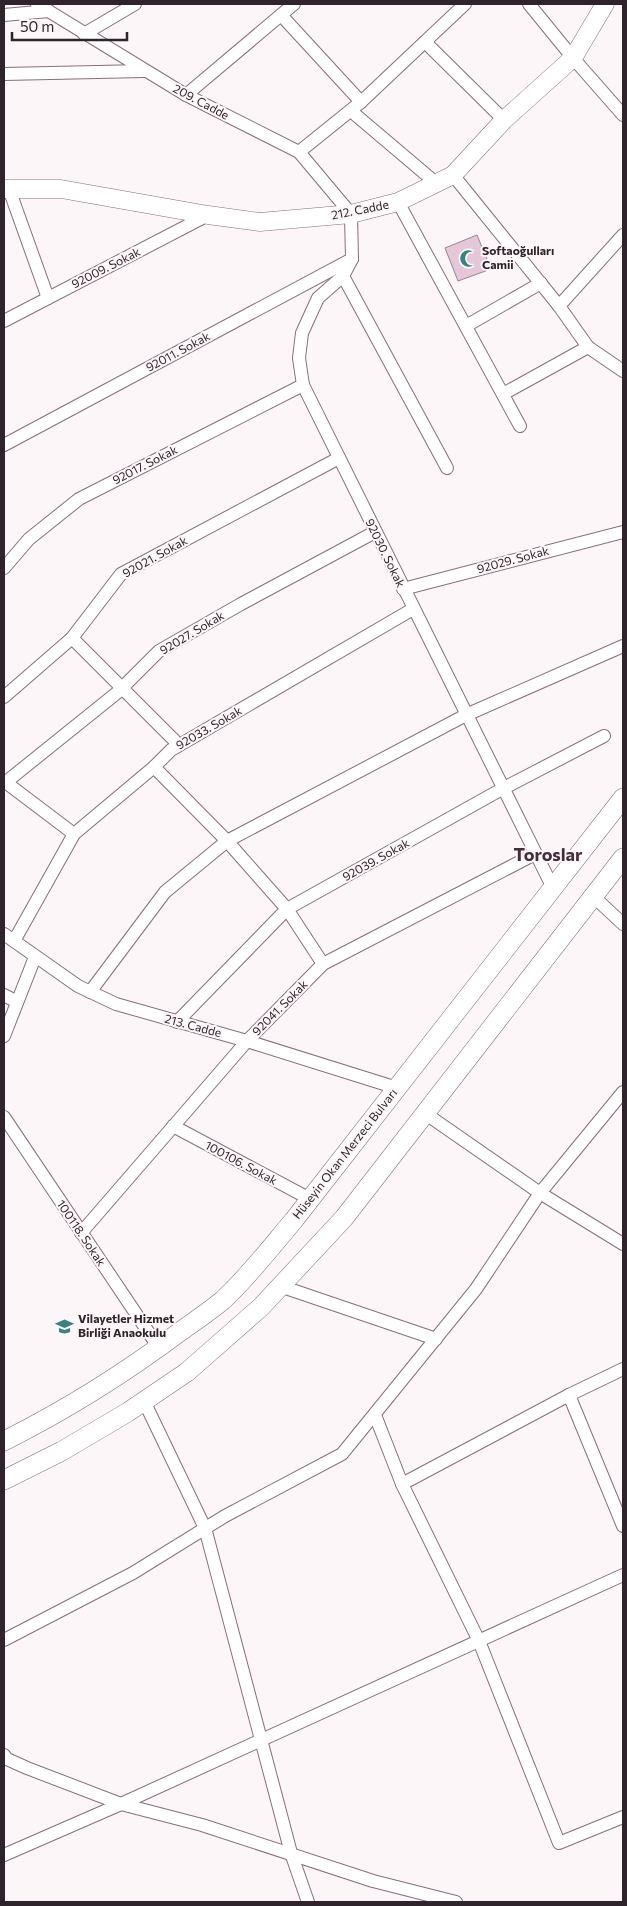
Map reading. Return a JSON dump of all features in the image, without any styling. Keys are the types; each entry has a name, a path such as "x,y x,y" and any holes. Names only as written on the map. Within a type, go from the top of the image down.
{"main road":[{"name":"Hüseyin Okan Merzeci Bulvarı","path":"4,1441 56,1414 111,1381 159,1348 223,1299 257,1264 310,1199 623,798"},
{"path":"4,1480 62,1451 144,1401 187,1372 261,1307 344,1218 623,858"}],"street":[{"name":"209. Cadde","path":"37,4 186,95 299,152 351,214"},
{"path":"84,34 135,4"},
{"path":"186,95 294,4"},
{"path":"299,152 350,112 465,4"},
{"path":"529,4 573,58 623,114"},
{"name":"212. Cadde","path":"6,189 61,190 260,222 351,214 398,202 453,174 504,120 573,58 605,4"},
{"path":"4,15 49,11"},
{"path":"281,15 361,102"},
{"path":"425,42 504,120"},
{"path":"4,74 144,71"},
{"path":"350,112 436,183"},
{"path":"453,174 559,306 588,347 623,371"},
{"path":"6,189 10,210 48,298"},
{"path":"398,202 520,426"},
{"name":"92030. Sokak","path":"351,214 352,259 343,276 318,298 302,333 299,358 303,385 502,789 553,888"},
{"name":"92009. Sokak","path":"4,321 208,215"},
{"path":"559,306 623,235"},
{"name":"92011. Sokak","path":"4,445 352,259"},
{"path":"343,276 447,468"},
{"path":"466,326 541,283"},
{"path":"503,394 588,347"},
{"name":"92017. Sokak","path":"4,568 29,538 79,499 303,385"},
{"name":"92021. Sokak","path":"4,697 72,638 121,574 339,458"},
{"name":"92027. Sokak","path":"5,782 122,688 159,651 241,604 375,532"},
{"name":"92029. Sokak","path":"403,589 623,532"},
{"name":"92033. Sokak","path":"9,938 74,834 154,767 171,750 413,609"},
{"path":"72,638 179,745"},
{"path":"90,992 165,892 227,841 466,715 623,646"},
{"name":"92039. Sokak","path":"178,1022 287,909 502,789 604,736"},
{"path":"154,767 227,841 287,909 323,964"},
{"path":"5,782 74,834"},
{"name":"92041. Sokak","path":"81,1233 247,1041 323,964 535,854"},
{"path":"594,896 623,924"},
{"name":"213. Cadde","path":"9,938 78,986 116,1004 247,1041 397,1088"},
{"path":"4,1036 35,957"},
{"path":"4,995 17,1002"},
{"path":"4,1640 133,1573 225,1516 342,1454 476,1288 540,1193 623,1092"},
{"path":"426,1114 540,1193 623,1244"},
{"name":"100118. Sokak","path":"4,1117 159,1348"},
{"name":"100106. Sokak","path":"173,1126 310,1199"},
{"path":"280,1286 436,1339"},
{"path":"402,1484 569,1395 623,1369"},
{"path":"569,1395 623,1526"},
{"path":"144,1401 205,1528 291,1853 308,1902"},
{"path":"375,1415 402,1484 479,1641 559,1843 623,1818"},
{"path":"4,1855 121,1804 623,1575"},
{"path":"4,1755 7,1759 27,1768 121,1804 202,1825 373,1881 456,1902"}],"building":[{"name":"Softaoğulları Camii","path":"477,235 491,269 458,281 445,248"}],"place":[{"name":"Softaoğulları Camii","path":"468,258"},
{"name":"Vilayetler Hizmet Birliği Anaokulu","path":"64,1326"}],"district":[{"name":"Toroslar","path":"548,855"}]}
